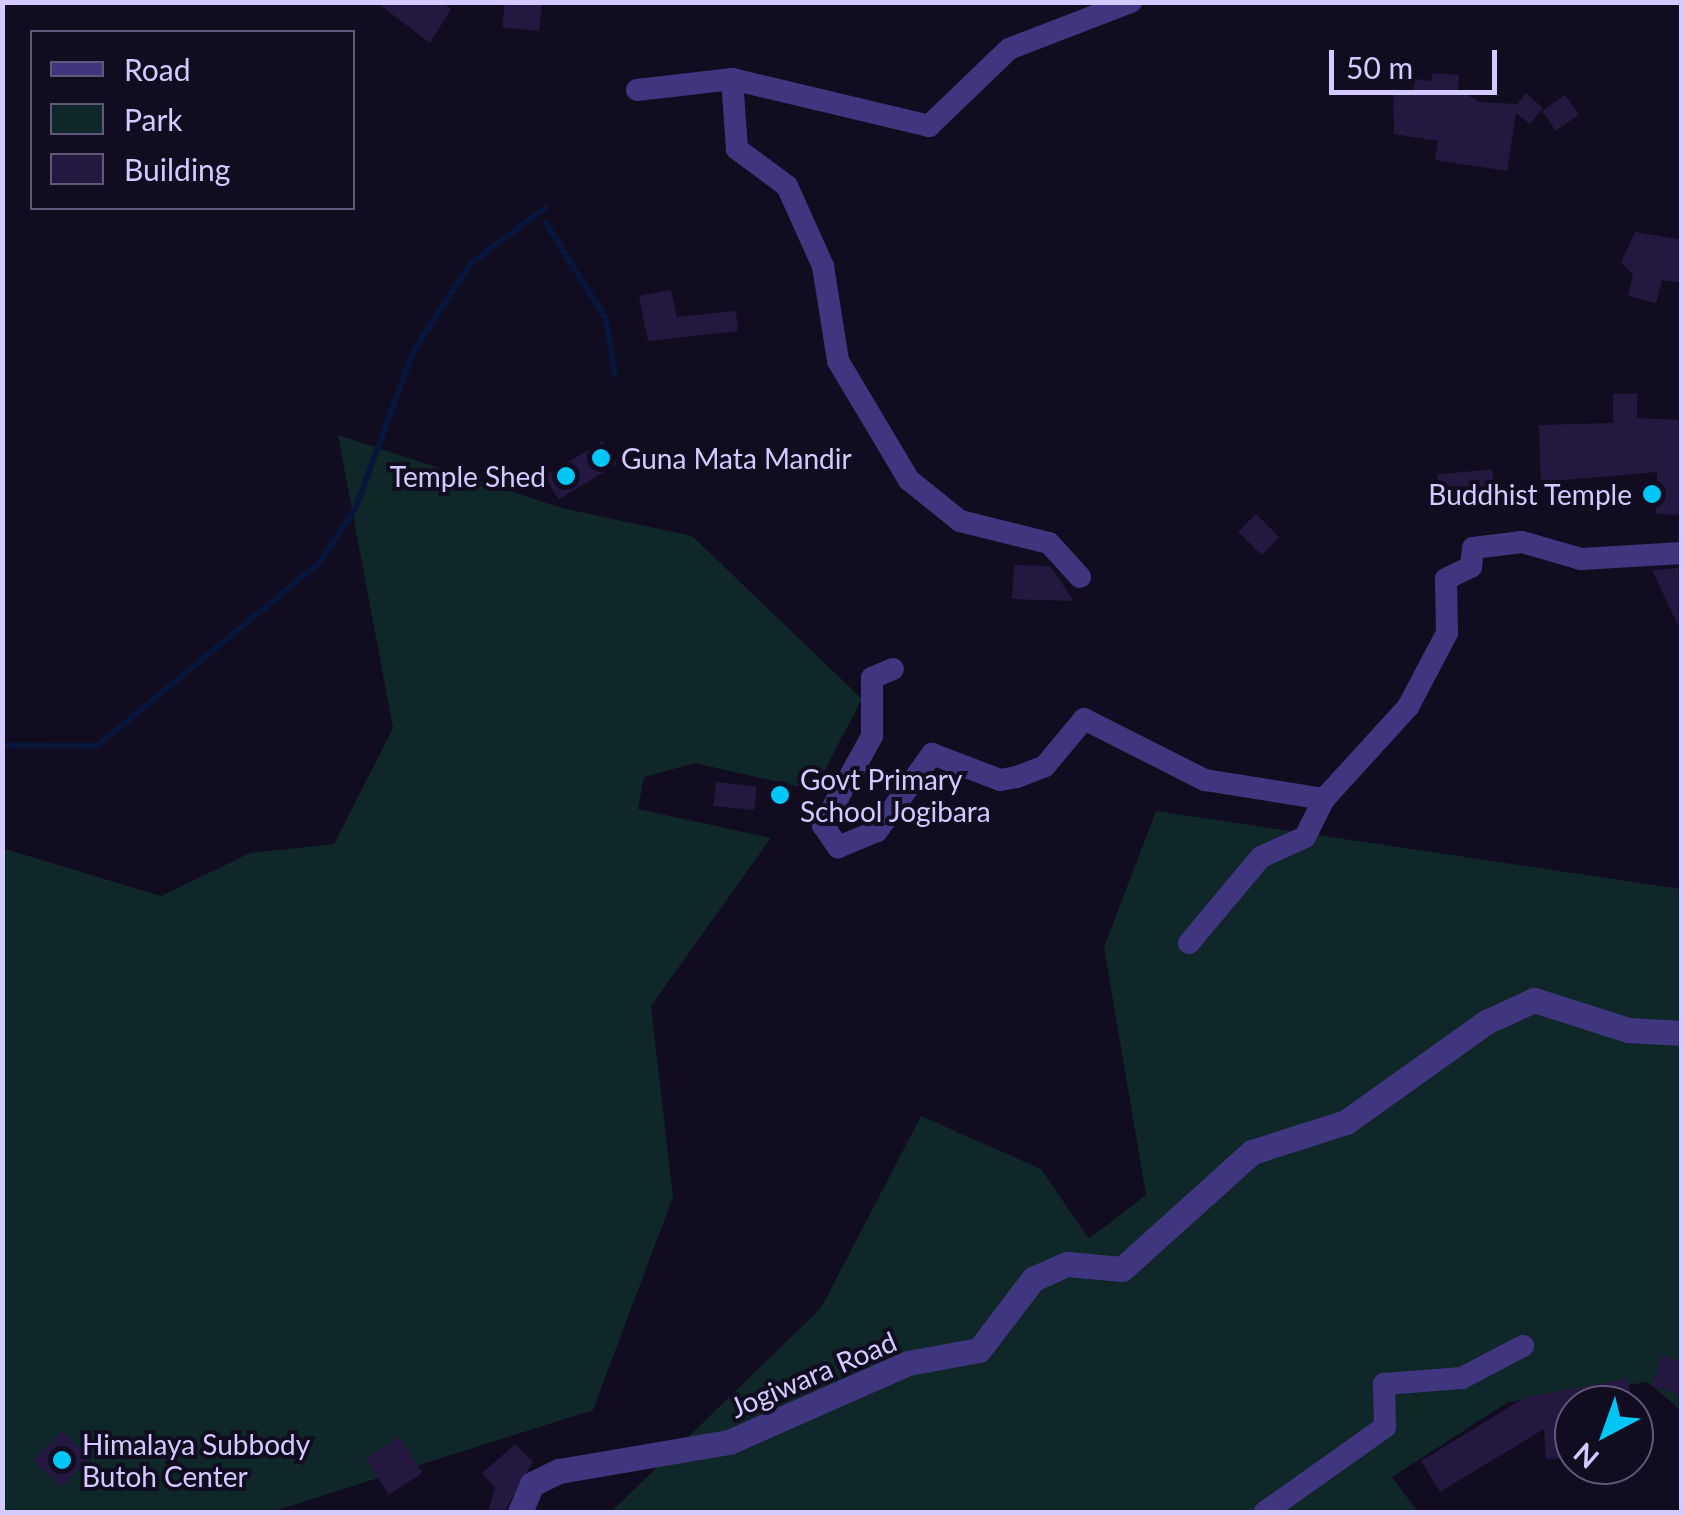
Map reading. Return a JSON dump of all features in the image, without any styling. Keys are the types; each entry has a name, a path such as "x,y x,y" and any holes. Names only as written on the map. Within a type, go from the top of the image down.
{"street":[{"path":"637,90 732,79 929,126 1010,50 1130,2"},
{"path":"732,79 736,150 787,186 823,266 838,361 909,480 960,521 1049,543 1080,577"},
{"path":"1189,943 1261,857 1306,837 1324,799 1408,707 1447,633 1446,579 1471,566 1473,548 1522,542 1580,559 1682,553"},
{"path":"893,669 872,678 872,736 823,825 838,848 877,831 932,754 1000,780 1018,777 1045,766 1084,719 1205,780 1324,799"},
{"name":"Jogiwara Road","path":"520,1512 532,1484 559,1471 729,1442 908,1363 979,1350 1033,1279 1067,1264 1122,1269 1252,1152 1346,1122 1486,1022 1534,1000 1628,1030 1682,1034"},
{"path":"1265,1512 1385,1428 1384,1384 1462,1378 1523,1346"}],"green space":[{"path":"338,435 562,508 692,536 862,699 814,790 695,763 644,777 638,809 771,838 651,1006 673,1197 593,1410 271,1512 3,1512 2,848 161,896 250,853 334,844 393,728"},
{"path":"1156,811 1681,889 1681,1411 1648,1382 1554,1385 1554,1395 1508,1402 1392,1477 1418,1512 611,1512 821,1308 921,1116 1041,1169 1089,1239 1146,1195 1104,947"}],"building":[{"path":"376,2 441,2 451,9 430,43"},
{"path":"505,2 542,2 539,31 502,27"},
{"path":"1432,73 1459,75 1458,90 1480,102 1517,104 1526,93 1543,108 1530,124 1516,113 1507,171 1435,160 1438,141 1394,134 1393,89 1413,92 1415,79 1432,81"},
{"path":"1565,95 1579,115 1556,131 1542,111"},
{"path":"1635,232 1682,240 1682,283 1662,280 1656,303 1628,296 1633,275 1621,262"},
{"path":"671,290 677,317 736,311 738,331 648,341 639,296"},
{"path":"1613,394 1637,394 1637,418 1682,420 1682,515 1656,514 1657,472 1541,482 1539,425 1613,423"},
{"path":"603,441 617,464 559,499 545,476"},
{"path":"1492,469 1495,499 1440,505 1437,475"},
{"path":"1256,514 1279,537 1262,555 1238,532"},
{"path":"1014,565 1050,566 1074,601 1012,599"},
{"path":"1679,568 1682,574 1682,634 1652,570"},
{"name":"Govt Primary School Jogibara","path":"716,782 757,786 754,810 713,806"},
{"path":"1662,1355 1682,1362 1682,1395 1652,1385"},
{"path":"1628,1379 1629,1385 1594,1385"},
{"path":"1554,1392 1554,1459 1546,1459 1544,1429 1440,1492 1421,1461 1526,1397"},
{"name":"Himalaya Subbody Butoh Center","path":"62,1431 90,1458 62,1488 34,1460"},
{"path":"399,1437 422,1473 389,1495 365,1459"},
{"path":"515,1444 533,1462 504,1512 488,1512 495,1488 482,1473"}],"waterway":[{"path":"2,745 97,746 319,563 356,507 413,352 471,263 545,208"},
{"path":"546,223 606,319 615,374"}],"place":[{"name":"Guna Mata Mandir","path":"601,458"},
{"name":"Temple Shed","path":"566,476"},
{"name":"Buddhist Temple","path":"1652,494"},
{"name":"Govt Primary School Jogibara","path":"780,795"},
{"name":"Himalaya Subbody Butoh Center","path":"62,1460"}]}
